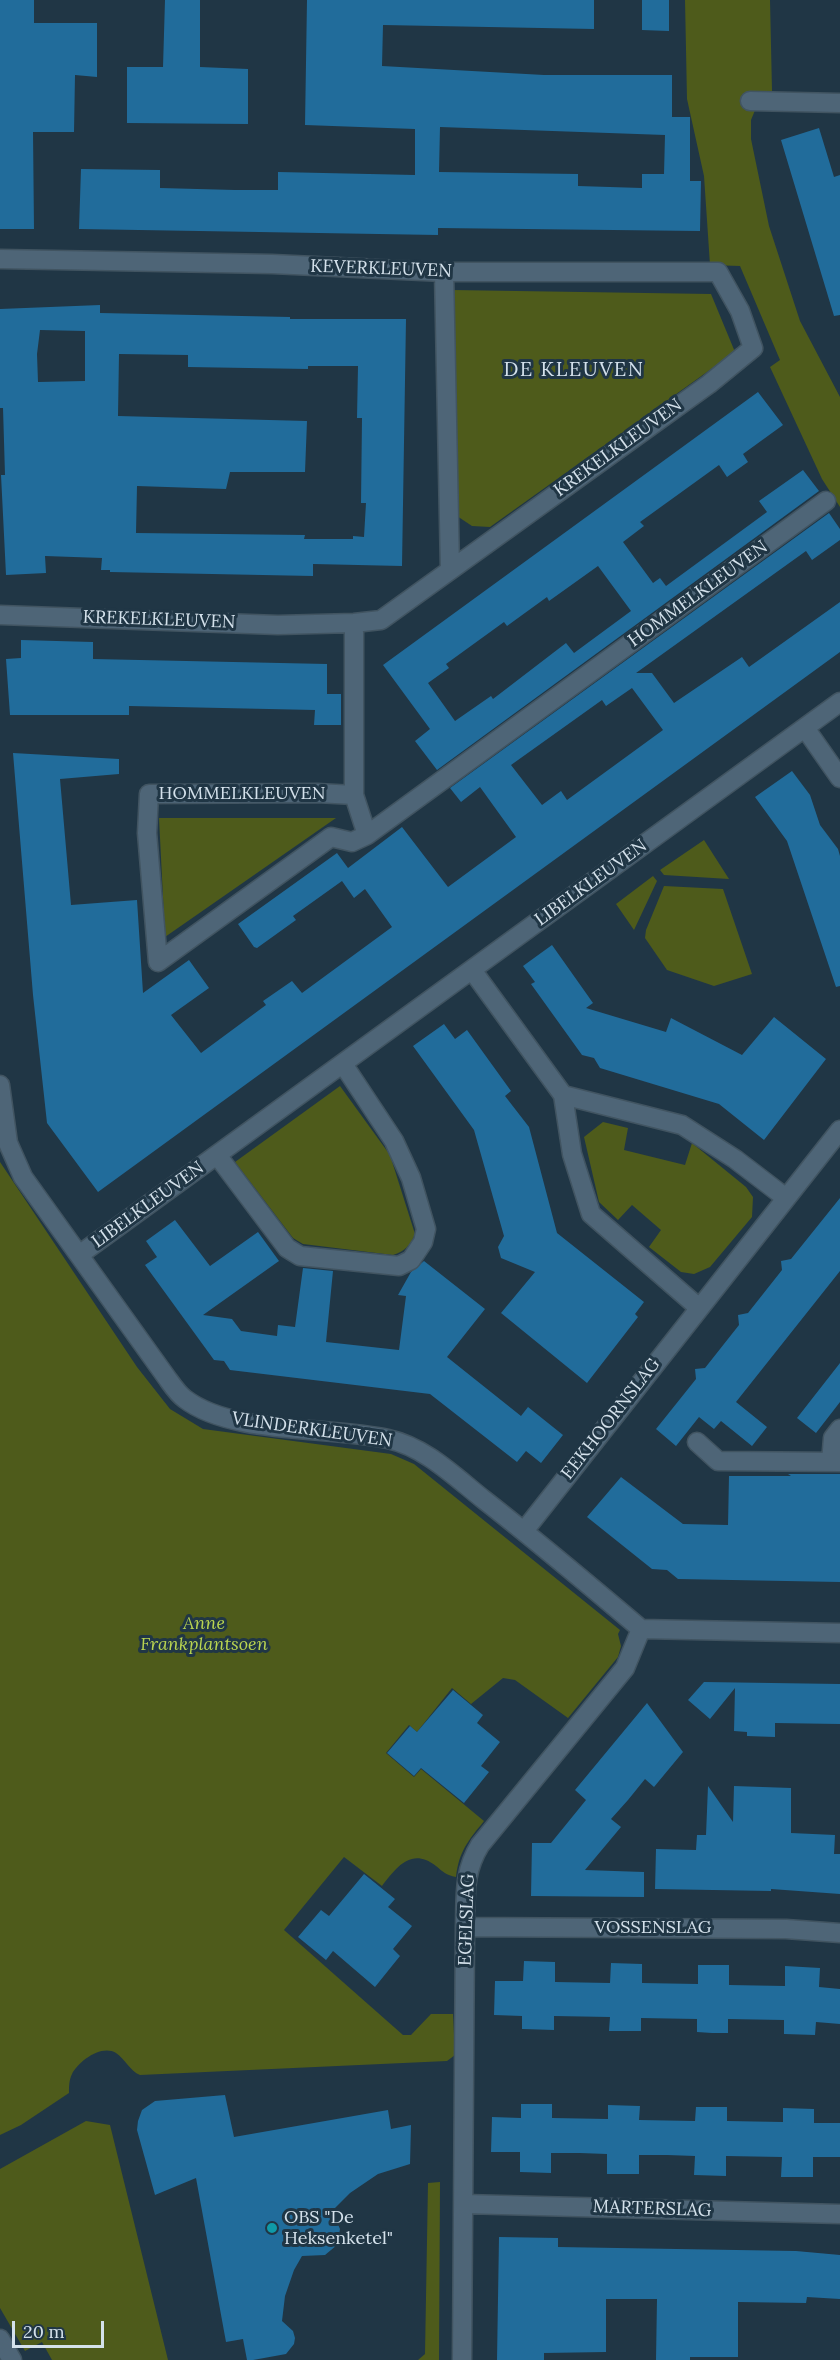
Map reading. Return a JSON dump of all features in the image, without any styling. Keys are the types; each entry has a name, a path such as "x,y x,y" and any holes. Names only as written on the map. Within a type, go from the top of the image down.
{"street":[{"path":"750,101 840,104"},
{"name":"KEVERKLEUVEN","path":"0,259 272,264 444,272 718,272 740,311"},
{"path":"444,272 450,569"},
{"name":"KREKELKLEUVEN","path":"0,615 278,625 381,620 709,384 753,348 740,311"},
{"name":"HOMMELKLEUVEN","path":"354,795 317,793 149,794 147,833 158,962 331,837 352,842 367,835 826,501"},
{"path":"354,623 354,795 367,835"},
{"name":"LIBELKLEUVEN","path":"78,1255 840,702"},
{"path":"805,728 840,778"},
{"path":"472,970 563,1095 572,1154 591,1214 698,1307"},
{"name":"LIBELKLEUVEN","path":"217,1155 287,1248 300,1256 399,1266 411,1260 423,1242 426,1229 411,1178 394,1141 343,1064"},
{"name":"VLINDERKLEUVEN","path":"0,1085 8,1143 23,1177 167,1378 184,1398 207,1411 234,1421 388,1438 413,1447 433,1459 524,1531 641,1629"},
{"path":"563,1095 682,1125 735,1159 786,1198"},
{"name":"EEKHOORNSLAG","path":"524,1531 698,1307 840,1130"},
{"path":"696,1442 718,1461 836,1462 833,1438 840,1429"},
{"path":"641,1629 840,1632"},
{"name":"EGELSLAG","path":"462,2360 467,1871 480,1845 625,1668 641,1629"},
{"name":"VOSSENSLAG","path":"465,1927 786,1929 840,1933"},
{"name":"MARTERSLAG","path":"464,2204 840,2214"},
{"path":"0,2339 12,2360"}],"green space":[{"path":"685,0 770,0 772,91 763,91 751,120 751,139 769,226 800,321 840,397 840,507 822,479 770,367 780,360 740,266 710,265 704,176 687,99"},
{"path":"452,290 711,294 735,352 490,527 472,526 457,516"},
{"path":"159,818 336,818 165,937"},
{"path":"704,840 729,879 664,875 660,870"},
{"path":"653,876 657,881 634,930 616,904"},
{"path":"664,886 723,889 752,974 714,986 667,970 645,938 646,930"},
{"path":"340,1086 390,1155 415,1234 407,1248 393,1255 303,1244 293,1238 235,1162"},
{"path":"603,1122 628,1128 624,1150 685,1165 692,1143 746,1187 753,1197 752,1217 710,1267 694,1274 681,1272 649,1247 661,1230 632,1205 618,1220 599,1202 584,1137"},
{"name":"Anne Frankplantsoen","path":"0,1162 137,1367 170,1409 203,1429 391,1454 414,1464 620,1630 618,1634 621,1646 618,1657 568,1718 515,1680 503,1678 471,1704 452,1688 417,1732 409,1725 386,1753 414,1777 421,1769 484,1821 465,1847 459,1860 456,1877 419,1858 399,1866 382,1886 344,1857 284,1930 403,2035 411,2035 431,2014 453,2014 455,2055 447,2061 140,2075 116,2053 104,2051 91,2056 75,2069 70,2079 69,2093 21,2125 0,2135"},
{"path":"86,2121 110,2125 168,2360 52,2360 42,2342 25,2351 0,2308 0,2169"},
{"path":"440,2182 439,2360 418,2360 425,2354 428,2183"}],"building":[{"path":"0,0 34,0 34,23 97,23 97,77 75,75 74,132 33,132 34,229 0,229"},
{"path":"165,0 200,0 200,67 248,69 248,124 127,123 127,67 163,67"},
{"path":"307,0 594,0 594,29 383,25 382,66 544,75 672,75 672,117 690,117 690,181 701,181 700,231 438,228 438,235 79,229 81,169 160,170 160,188 235,190 278,190 278,172 415,175 415,129 305,125","holes":["440,127 665,135 664,174 642,174 642,188 578,186 578,174 439,172"]},
{"path":"642,0 669,0 669,31 642,30"},
{"path":"819,128 834,177 840,175 840,315 834,316 781,140"},
{"path":"100,305 100,313 290,317 290,319 406,319 402,566 313,564 313,576 110,572 110,570 101,570 102,558 45,556 46,573 6,575 1,475 5,475 3,408 0,408 0,309","holes":["40,330 85,331 85,381 38,382 37,354","119,354 188,355 188,367 308,369 308,366 358,366 357,418 362,418 361,503 366,503 364,537 304,539 305,535 136,533 137,486 226,489 230,472 305,472 307,421 118,416"]},
{"path":"758,392 783,425 743,454 748,462 727,477 719,465 640,522 644,526 623,542 653,583 660,578 666,586 767,512 759,501 803,470 819,491 437,770 415,741 430,729 383,665","holes":["598,566 631,611 574,653 566,643 493,699 491,696 455,721 428,683 449,668 446,664 504,622 507,626 547,597 549,601"]},
{"path":"829,513 840,529 840,540 812,560 806,551 636,673 652,673 674,703 742,657 749,667 840,602 840,652 98,1192 47,1123 33,995 13,753 119,759 119,774 60,779 71,905 137,900 143,993 189,960 209,988 171,1015 201,1053 266,1005 263,1001 292,981 302,993 392,927 365,889 354,898 342,881 293,916 296,920 257,948 254,947 238,924 337,853 348,868 402,827 448,887 516,837 480,787 461,802 450,788","holes":["632,688 663,730 567,800 561,791 542,805 511,765 602,700 606,706"]},
{"path":"21,640 93,642 93,659 327,664 327,694 341,694 341,725 314,725 315,710 129,706 129,715 10,715 6,659 21,658"},
{"path":"792,771 810,795 820,825 838,849 840,856 840,986 836,987 787,841 755,797"},
{"path":"552,945 593,1003 586,1008 666,1032 671,1018 742,1055 774,1017 826,1059 764,1140 719,1104 600,1068 594,1058 582,1055 531,984 535,982 523,966"},
{"path":"444,1024 455,1039 467,1030 511,1091 505,1096 529,1127 557,1233 644,1302 635,1314 638,1317 587,1383 501,1313 535,1272 501,1258 498,1247 504,1236 474,1130 413,1046"},
{"path":"840,1198 840,1271 736,1402 767,1427 752,1446 721,1421 714,1429 699,1417 676,1446 656,1429 696,1379 695,1369 705,1368 739,1325 738,1315 748,1313 782,1270 781,1261 791,1259"},
{"path":"175,1220 210,1266 258,1232 279,1261 203,1315 232,1319 241,1331 277,1336 278,1325 295,1327 303,1268 333,1271 326,1342 399,1350 406,1296 398,1295 411,1272 424,1261 485,1309 447,1357 521,1416 528,1407 563,1435 541,1463 526,1451 517,1462 430,1394 230,1370 224,1361 214,1360 145,1265 157,1257 146,1241"},
{"path":"840,1363 840,1402 816,1433 797,1418"},
{"path":"788,1474 840,1474 840,1582 678,1579 667,1570 652,1569 587,1517 621,1477 683,1524 728,1525 729,1476 791,1476"},
{"path":"704,1682 840,1684 840,1724 775,1723 775,1737 747,1736 747,1732 734,1731 735,1688 710,1719 688,1700"},
{"path":"453,1690 483,1715 477,1723 500,1742 481,1766 489,1772 464,1803 421,1768 414,1776 387,1753 410,1726 417,1732"},
{"path":"647,1703 683,1752 654,1787 645,1779 611,1819 621,1827 585,1870 644,1872 644,1897 531,1896 532,1843 551,1843 586,1800 575,1790"},
{"path":"708,1786 733,1822 734,1786 791,1788 791,1833 835,1835 834,1854 840,1854 840,1894 771,1889 771,1891 655,1889 656,1849 696,1850 697,1835 706,1835"},
{"path":"364,1874 395,1899 388,1907 412,1926 393,1949 400,1956 375,1987 333,1951 326,1960 298,1937 321,1910 329,1916"},
{"path":"524,1961 555,1962 555,1982 610,1983 611,1963 642,1964 642,1983 698,1984 698,1965 729,1965 729,1985 785,1986 785,1966 820,1968 819,1987 840,1989 840,2024 816,2022 815,2035 784,2034 784,2020 728,2019 728,2033 712,2033 697,2032 697,2019 641,2018 641,2031 609,2031 610,2017 554,2016 554,2030 522,2029 522,2016 494,2015 495,1981 523,1981"},
{"name":"OBS \"De Heksenketel\"","path":"225,2095 234,2137 388,2110 391,2129 411,2125 410,2164 378,2174 350,2193 332,2211 340,2229 337,2245 325,2255 302,2256 294,2270 285,2296 282,2321 293,2331 294,2344 286,2354 253,2360 247,2360 243,2339 226,2342 196,2178 155,2195 137,2130 142,2110 155,2101"},
{"path":"521,2104 552,2104 552,2118 608,2119 608,2105 640,2106 639,2120 695,2121 696,2107 727,2107 727,2121 783,2122 783,2108 814,2109 814,2123 840,2123 840,2157 813,2157 813,2177 781,2177 782,2157 726,2156 726,2176 694,2175 695,2156 667,2155 639,2155 639,2174 607,2174 607,2154 580,2153 551,2153 551,2173 520,2172 520,2152 491,2152 492,2117 521,2118"},
{"path":"499,2237 558,2238 558,2247 796,2251 840,2255 840,2299 807,2297 806,2303 738,2302 738,2357 656,2360 657,2299 606,2299 606,2352 544,2353 544,2360 497,2360"}],"place":[{"name":"OBS \"De Heksenketel\"","path":"272,2228"}],"district":[{"name":"DE KLEUVEN","path":"574,370"}]}
